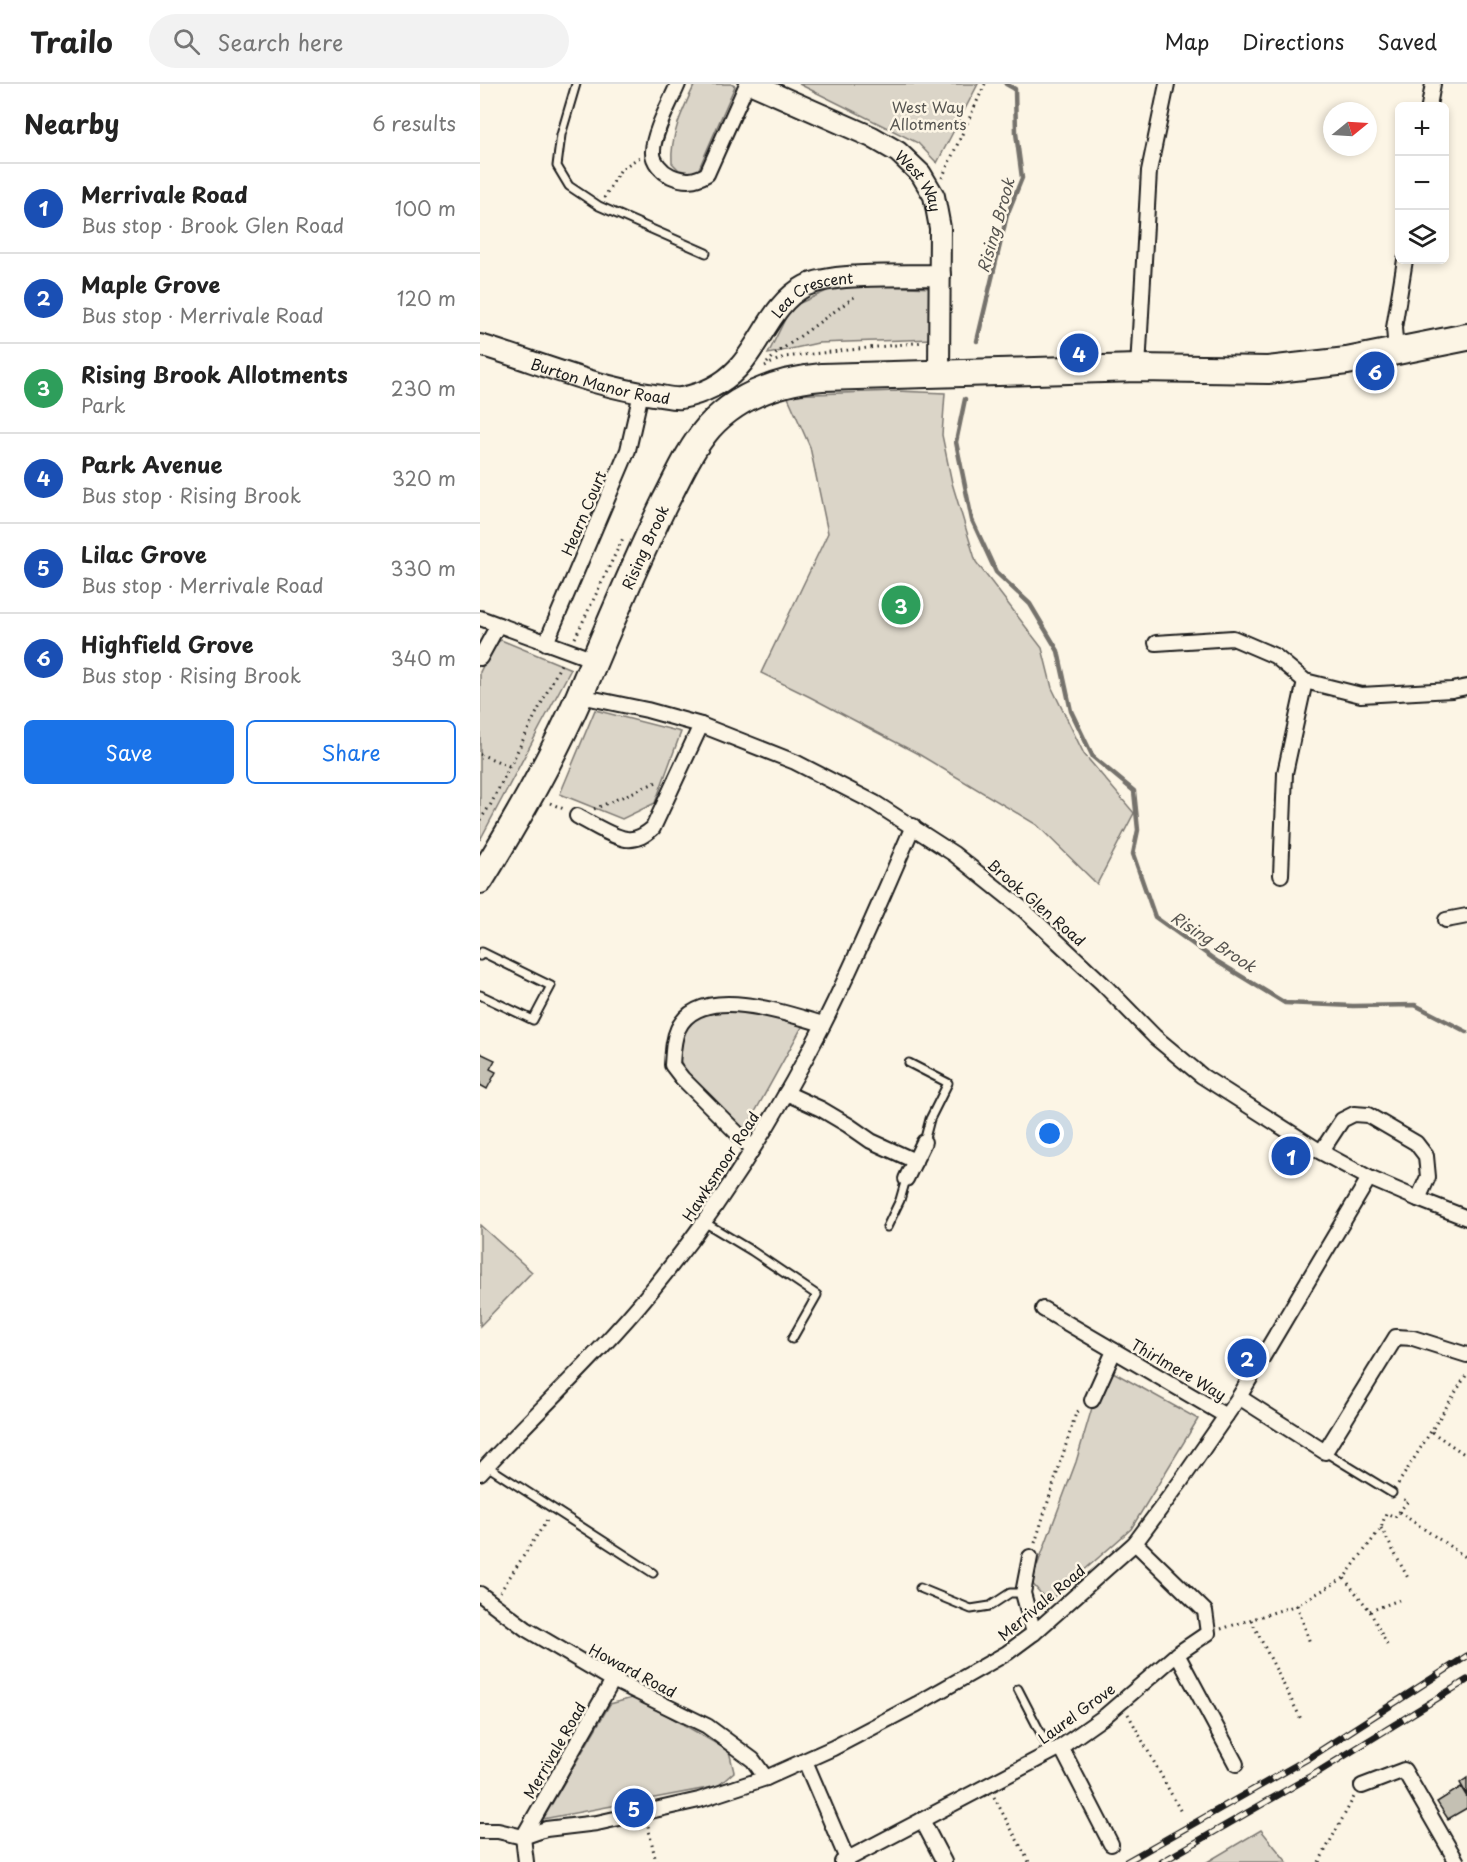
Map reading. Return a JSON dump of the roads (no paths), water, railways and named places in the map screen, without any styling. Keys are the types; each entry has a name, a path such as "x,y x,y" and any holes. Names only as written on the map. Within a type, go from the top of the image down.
{"highway":[{"name":"Rising Brook","path":"480,880 549,763 657,518 693,450 709,428 726,411 762,389 798,379 822,377 896,378 939,373 1138,368 1268,370 1347,361 1467,338"}],"street":[{"path":"678,84 654,141 652,153 656,163 669,175 686,181 699,179 707,174 747,84"},
{"name":"West Way","path":"752,84 873,137 898,152 921,174 934,196 940,228 939,373"},
{"path":"1138,368 1149,171 1167,84"},
{"path":"1431,102 1433,84"},
{"path":"1396,351 1394,328 1404,264"},
{"name":"Lea Crescent","path":"721,382 737,369 779,306 807,284 831,278 940,275"},
{"name":"Burton Manor Road","path":"480,345 593,381 641,393 679,398 703,392 721,382"},
{"name":"Hearn Court","path":"546,643 628,450 641,393"},
{"path":"480,618 594,660"},
{"path":"480,658 498,626"},
{"path":"1156,643 1233,638 1275,656 1305,681 1361,695 1452,690 1467,687"},
{"path":"1281,874 1285,773 1305,681"},
{"name":"Brook Glen Road","path":"580,696 701,725 753,744 823,775 913,826 981,874 1024,910 1103,984 1155,1037 1202,1076 1321,1152 1369,1178 1467,1218"},
{"path":"577,816 627,839 646,834 653,828 701,725"},
{"name":"Hawksmoor Road","path":"483,1470 615,1334 704,1222 786,1094 824,1024 913,826"},
{"path":"1446,920 1467,916"},
{"path":"752,1148 682,1078 672,1065 673,1042 679,1026 691,1013 710,1005 734,1004 761,1007 824,1024"},
{"path":"786,1094 821,1109 871,1141 915,1161"},
{"path":"1321,1152 1342,1120 1354,1113 1368,1115 1416,1143 1426,1156 1428,1177 1418,1199"},
{"path":"906,1179 924,1142"},
{"name":"Merrivale Road","path":"480,1831 498,1831 523,1837 546,1829 597,1823 699,1800 766,1778 833,1748 1007,1653 1034,1633 1135,1544 1239,1397 1369,1178"},
{"name":"Thirlmere Way","path":"1043,1309 1226,1416"},
{"path":"1239,1397 1325,1452 1396,1337 1413,1338 1467,1355"},
{"name":"Thirlmere Way","path":"1092,1400 1114,1351"},
{"name":"Laurel Grove","path":"805,1761 844,1861 1056,1750 1105,1716 1177,1653 1208,1633 1205,1611 1135,1544"},
{"path":"1030,1557 1023,1593 1034,1633"},
{"name":"Howard Road","path":"480,1594 526,1629 613,1680 707,1726 753,1760 766,1778"},
{"path":"1177,1653 1236,1764"},
{"name":"Merrivale Road","path":"523,1837 613,1680"},
{"path":"1056,1750 1111,1844"},
{"path":"1362,1786 1404,1770 1458,1862 1467,1855"},
{"path":"922,1820 944,1862"},
{"path":"523,1837 526,1862"}],"lane":[{"path":"576,84 561,135 557,166 568,186 599,206 706,253"},
{"path":"480,956 482,952 550,986 533,1020 480,995"},
{"path":"909,1063 948,1083 930,1119 924,1142"},
{"path":"887,1227 900,1200 906,1179"},
{"path":"704,1222 817,1295 792,1339"},
{"path":"1325,1452 1392,1493"},
{"path":"483,1470 555,1508 653,1573"},
{"path":"920,1588 971,1610 990,1606 1010,1593 1023,1593"},
{"path":"1018,1689 1056,1750"}],"waterway":[{"name":"Rising Brook","path":"977,341 1007,215 1022,178 1016,133 1015,89 1006,84"},
{"name":"Rising Brook","path":"965,399 956,442 972,520 996,572 1030,604 1058,651 1071,711 1093,757 1134,791 1138,830 1133,854 1155,917 1218,962 1285,1003 1353,1006 1415,1005 1467,1032"}],"railway":[{"path":"1126,1862 1309,1758 1467,1656"},
{"path":"1162,1862 1318,1772 1467,1680"}],"place":[{"name":"Park Avenue","path":"1079,353"},
{"name":"Highfield Grove","path":"1375,371"},
{"name":"Rising Brook Allotments","path":"901,605"},
{"name":"Merrivale Road","path":"1291,1156"},
{"name":"Maple Grove","path":"1247,1358"},
{"name":"Lilac Grove","path":"634,1808"}],"park label":[{"name":"West Way Allotments","path":"928,114"}]}
